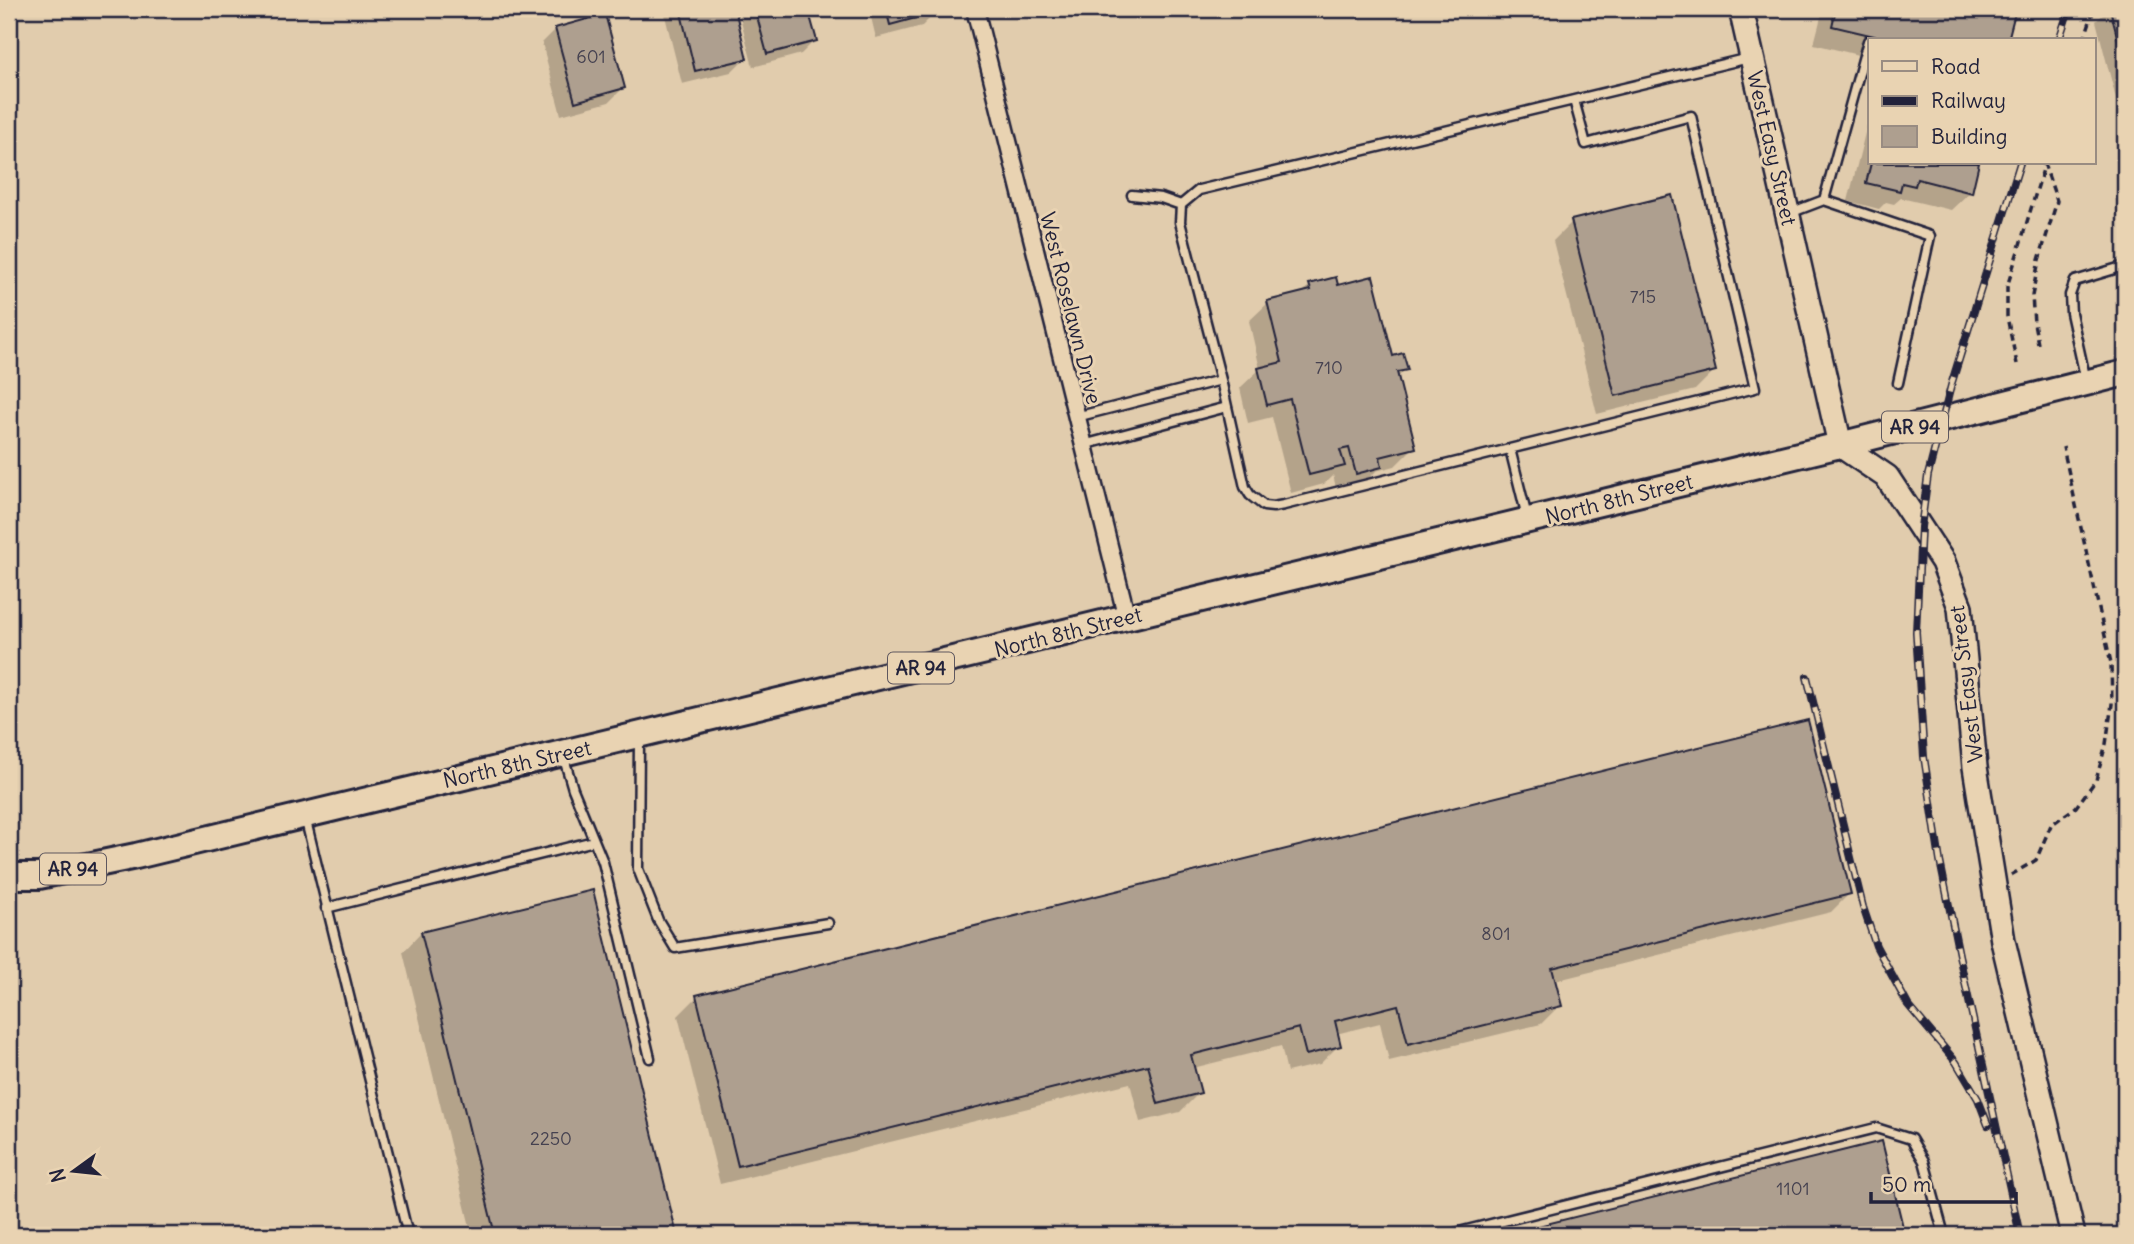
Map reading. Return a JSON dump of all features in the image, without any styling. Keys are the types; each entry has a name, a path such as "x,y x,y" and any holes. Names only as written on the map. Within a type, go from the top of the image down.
{"main road":[{"name":"North 8th Street","path":"9,876 39,876 136,856 1840,446 2125,373"}],"street":[{"name":"West Roselawn Drive","path":"975,9 1127,618"},
{"name":"West Easy Street","path":"1741,9 1840,446 1887,477 1944,562 1960,607 1975,767 2003,941 2073,1235"}],"lane":[{"path":"1824,200 1868,41"},
{"path":"1574,100 1586,144 1691,116 1755,388 1273,507 1256,502 1245,487 1221,380 1180,222 1181,205 1199,190 1574,100 1752,58"},
{"path":"1132,195 1161,198 1181,205"},
{"path":"1787,214 1824,200 1930,236 1898,383"},
{"path":"2087,383 2071,313 2070,295 2075,281 2125,266"},
{"path":"1076,417 1221,380"},
{"path":"1083,445 1227,407"},
{"path":"1510,449 1528,521"},
{"path":"639,736 638,869 658,920 675,948 828,923"},
{"path":"562,753 573,789 603,862 650,1058"},
{"path":"305,814 408,1235"},
{"path":"327,908 594,841"},
{"path":"1447,1235 1876,1128 1911,1139 1924,1161 1944,1235"}],"path":[{"path":"2085,38 2094,9"},
{"path":"2038,344 2032,296 2039,260 2057,201 2045,164"},
{"path":"2017,364 2007,317 2007,287 2045,164"},
{"path":"2006,878 2036,860 2052,825 2076,807 2096,780 2106,744 2112,704 2111,663 2063,447"}],"building":[{"path":"680,9 735,9 747,59 695,71"},
{"path":"755,9 808,9 817,41 767,54"},
{"path":"886,9 937,9 938,12 890,25"},
{"path":"1836,9 2016,9 2009,38 1883,38 1832,26"},
{"path":"2110,9 2125,9 2125,67"},
{"path":"605,14 625,88 575,102 555,28"},
{"path":"1871,164 1979,164 1972,193 1917,179 1915,186 1902,183 1900,191 1866,183"},
{"path":"1672,195 1716,371 1615,396 1571,220"},
{"path":"1373,276 1393,356 1403,353 1408,370 1397,372 1416,448 1380,457 1382,467 1356,474 1349,448 1340,450 1345,466 1309,475 1290,399 1267,405 1258,368 1282,362 1267,301 1311,290 1309,284 1336,277 1338,285"},
{"path":"1808,720 1851,894 1552,968 1562,1006 1408,1044 1398,1005 1335,1021 1341,1046 1306,1055 1299,1028 1191,1055 1201,1093 1158,1104 1148,1065 738,1166 696,995"},
{"path":"593,890 677,1235 495,1235 421,932"},
{"path":"1882,1141 1905,1235 1502,1235"}],"railway":[{"path":"2060,38 2069,9"},
{"path":"2020,164 1952,382 1928,475 1921,527 1916,632 1924,757 1940,861 2020,1235"},
{"path":"1807,677 1863,907 1876,946 1908,1005 1956,1062 1978,1099 1988,1125"}]}
